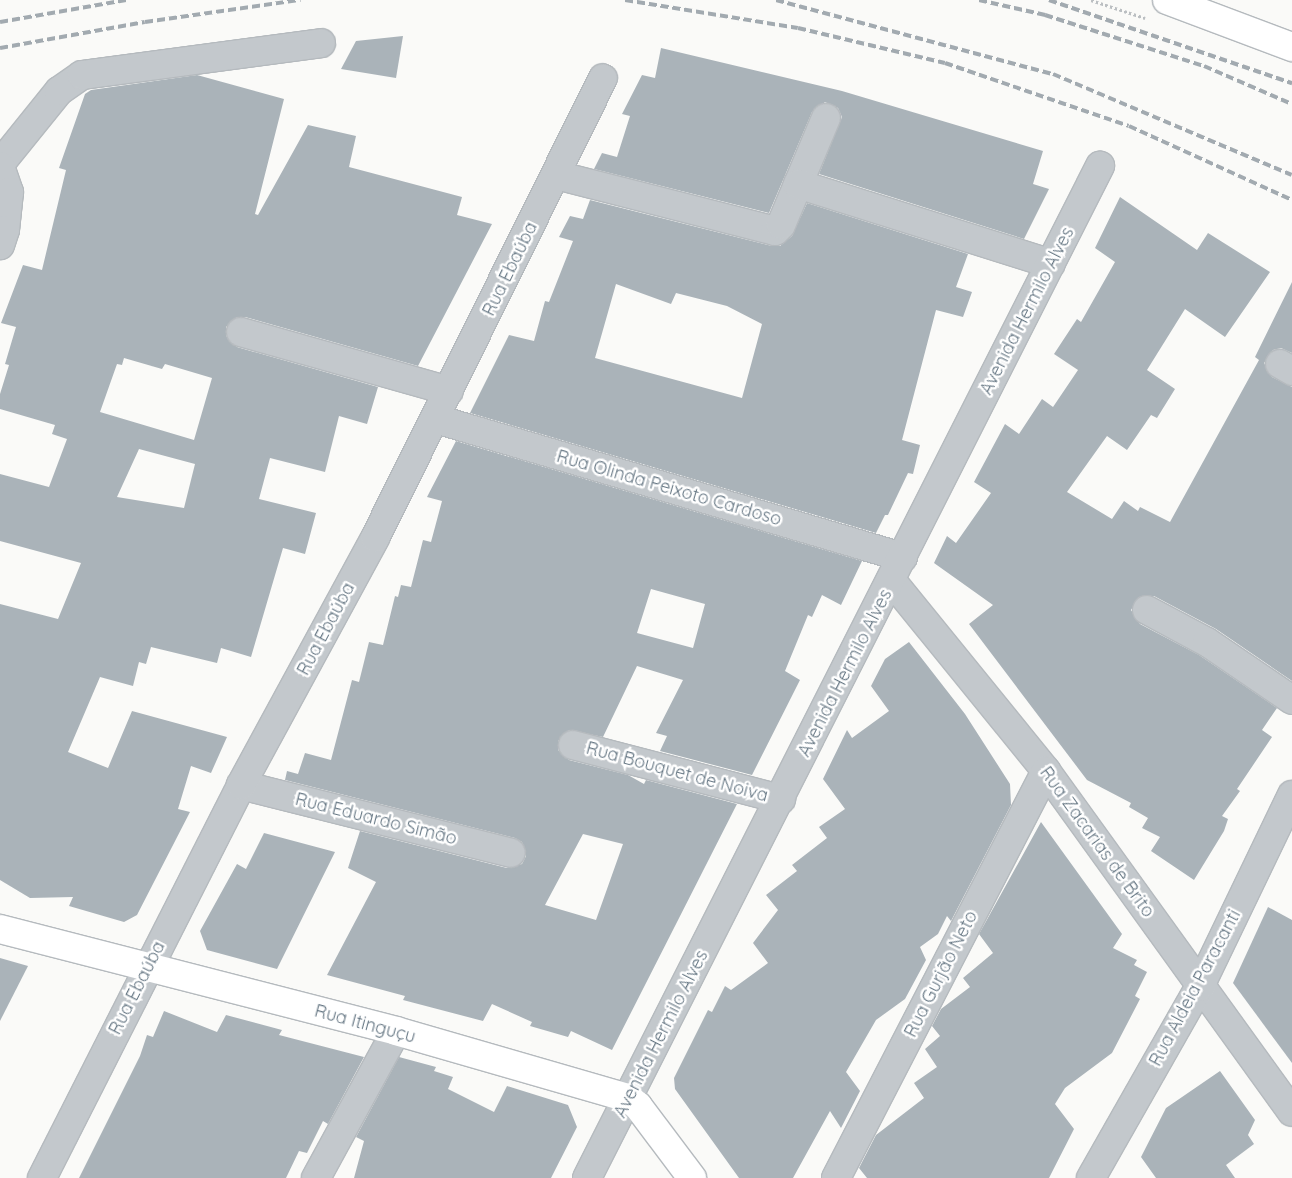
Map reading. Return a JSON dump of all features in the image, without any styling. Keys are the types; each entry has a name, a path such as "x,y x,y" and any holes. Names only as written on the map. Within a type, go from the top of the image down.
{"main road":[{"path":"1167,0 1292,46"},
{"name":"Rua Itinguçu","path":"0,929 396,1031 628,1098 638,1106 692,1178"}],"street":[{"path":"0,245 5,230 8,192 0,165 59,91 82,76 321,43"},
{"name":"Rua Ebaúba","path":"42,1178 147,967 241,785 436,419 603,78"},
{"path":"556,175 766,231 775,231 781,225 826,118"},
{"name":"Avenida Hermilo Alves","path":"587,1178 781,799 1100,166"},
{"path":"798,184 1051,264"},
{"path":"241,332 450,391"},
{"name":"Rua Olinda Peixoto Cardoso","path":"436,419 897,568"},
{"name":"Rua Zacarias de Brito","path":"897,568 1292,1112"},
{"path":"1147,610 1207,642 1292,700"},
{"name":"Rua Bouquet de Noiva","path":"572,744 781,799"},
{"name":"Rua Gurjão Neto","path":"836,1178 1046,771"},
{"name":"Rua Eduardo Simão","path":"241,785 511,854"},
{"name":"Rua Aldeia Paracanti","path":"1091,1178 1200,986 1292,795"},
{"path":"316,1178 396,1031"}],"building":[{"path":"403,36 396,78 341,69 356,41"},
{"path":"661,48 842,91 1043,151 1033,184 1049,189 1024,239 819,174 842,117 838,108 825,102 812,112 769,213 594,169 602,153 617,157 630,116 622,114 642,75 655,78"},
{"path":"197,75 284,99 255,214 258,215 308,125 356,136 349,167 462,197 457,215 492,224 418,366 245,317 237,317 226,327 226,336 237,347 378,387 367,424 339,416 325,472 270,458 259,499 316,513 305,554 283,548 251,657 221,648 217,663 151,647 146,664 139,662 133,686 100,677 68,752 108,768 132,711 227,737 211,773 191,766 178,809 190,812 137,915 124,922 69,906 73,897 30,898 0,880 0,604 58,619 81,563 0,541 0,474 49,487 67,439 52,434 55,425 0,409 0,394 9,365 5,364 16,327 1,323 23,265 42,270 66,170 59,168 85,94 91,90","holes":["124,358 162,369 165,364 212,378 194,440 100,412 117,364 122,365","139,449 195,464 184,508 117,497"]},
{"path":"1120,197 1197,250 1208,233 1270,272 1225,337 1185,309 1147,370 1175,389 1157,418 1151,415 1127,450 1107,436 1067,492 1112,519 1124,501 1138,511 1140,507 1170,522 1259,360 1255,357 1292,282 1292,353 1281,348 1273,350 1264,363 1272,377 1292,387 1292,681 1216,629 1154,596 1139,597 1131,610 1140,624 1199,655 1277,708 1262,730 1272,737 1237,789 1240,791 1222,816 1228,819 1224,831 1194,880 1151,851 1160,837 1142,828 1148,818 1129,807 1131,803 1087,780 969,624 993,605 934,563 947,536 956,543 991,493 974,482 1005,424 1019,434 1042,399 1053,407 1078,370 1054,354 1077,319 1081,322 1115,262 1095,248"},
{"path":"590,200 772,246 780,246 792,236 807,203 968,254 956,287 972,292 963,317 936,310 902,440 920,445 913,474 908,473 888,515 885,515 876,533 470,413 509,335 534,341 545,301 549,302 573,241 559,237 570,216 583,219","holes":["616,284 671,304 676,293 727,306 762,324 742,398 595,358"]},
{"path":"456,441 862,561 841,605 822,595 812,617 808,615 785,671 800,680 752,775 660,751 667,736 656,733 683,680 637,666 603,737 569,730 558,741 558,750 569,760 628,775 644,784 646,780 737,804 612,1050 571,1031 568,1037 530,1026 532,1022 492,1004 483,1021 403,1000 405,996 327,975 376,882 348,868 360,831 507,868 522,864 526,856 522,842 515,838 285,780 287,771 298,774 305,753 331,760 352,680 359,682 369,642 383,645 395,596 398,597 401,585 411,587 423,540 431,542 442,501 427,497","holes":["651,589 705,604 693,648 637,633","583,834 623,844 596,920 545,905"]},
{"path":"909,642 965,714 1010,784 1011,805 951,921 947,916 938,934 920,947 926,960 905,999 876,1020 846,1072 860,1091 841,1128 830,1111 793,1178 739,1178 675,1089 674,1078 708,1010 712,1012 725,986 731,990 768,963 753,943 778,910 766,895 797,871 792,865 827,838 819,827 845,809 823,779 847,730 852,738 889,711 871,686 885,659"},
{"path":"1041,822 1122,934 1113,948 1137,960 1134,965 1147,972 1135,996 1140,999 1112,1053 1065,1088 1055,1104 1074,1129 1049,1178 867,1178 859,1168 876,1135 924,1098 914,1083 937,1067 925,1049 940,1036 932,1026 941,1009 970,987 963,978 993,953 979,934"},
{"path":"264,833 335,852 277,969 207,950 200,931 237,864 246,869"},
{"path":"1268,907 1292,920 1292,1063 1233,983"},
{"path":"0,958 28,966 0,1021"},
{"path":"164,1011 217,1032 226,1015 282,1030 279,1035 364,1057 328,1124 323,1121 307,1153 299,1151 286,1178 79,1178 140,1056 147,1035 153,1037"},
{"path":"399,1057 436,1067 434,1071 453,1077 448,1089 494,1112 507,1086 568,1105 577,1127 551,1178 354,1178 364,1141 356,1137"},
{"path":"1220,1071 1255,1120 1248,1135 1254,1144 1226,1165 1235,1178 1156,1178 1141,1157 1166,1108"}],"railway":[{"path":"0,22 126,0"},
{"path":"0,48 145,22 300,0"},
{"path":"625,0 798,28 945,63 1129,126 1292,200"},
{"path":"776,0 1053,74 1292,175"},
{"path":"979,0 1045,15 1204,66 1292,104"},
{"path":"1049,0 1292,83"}]}
